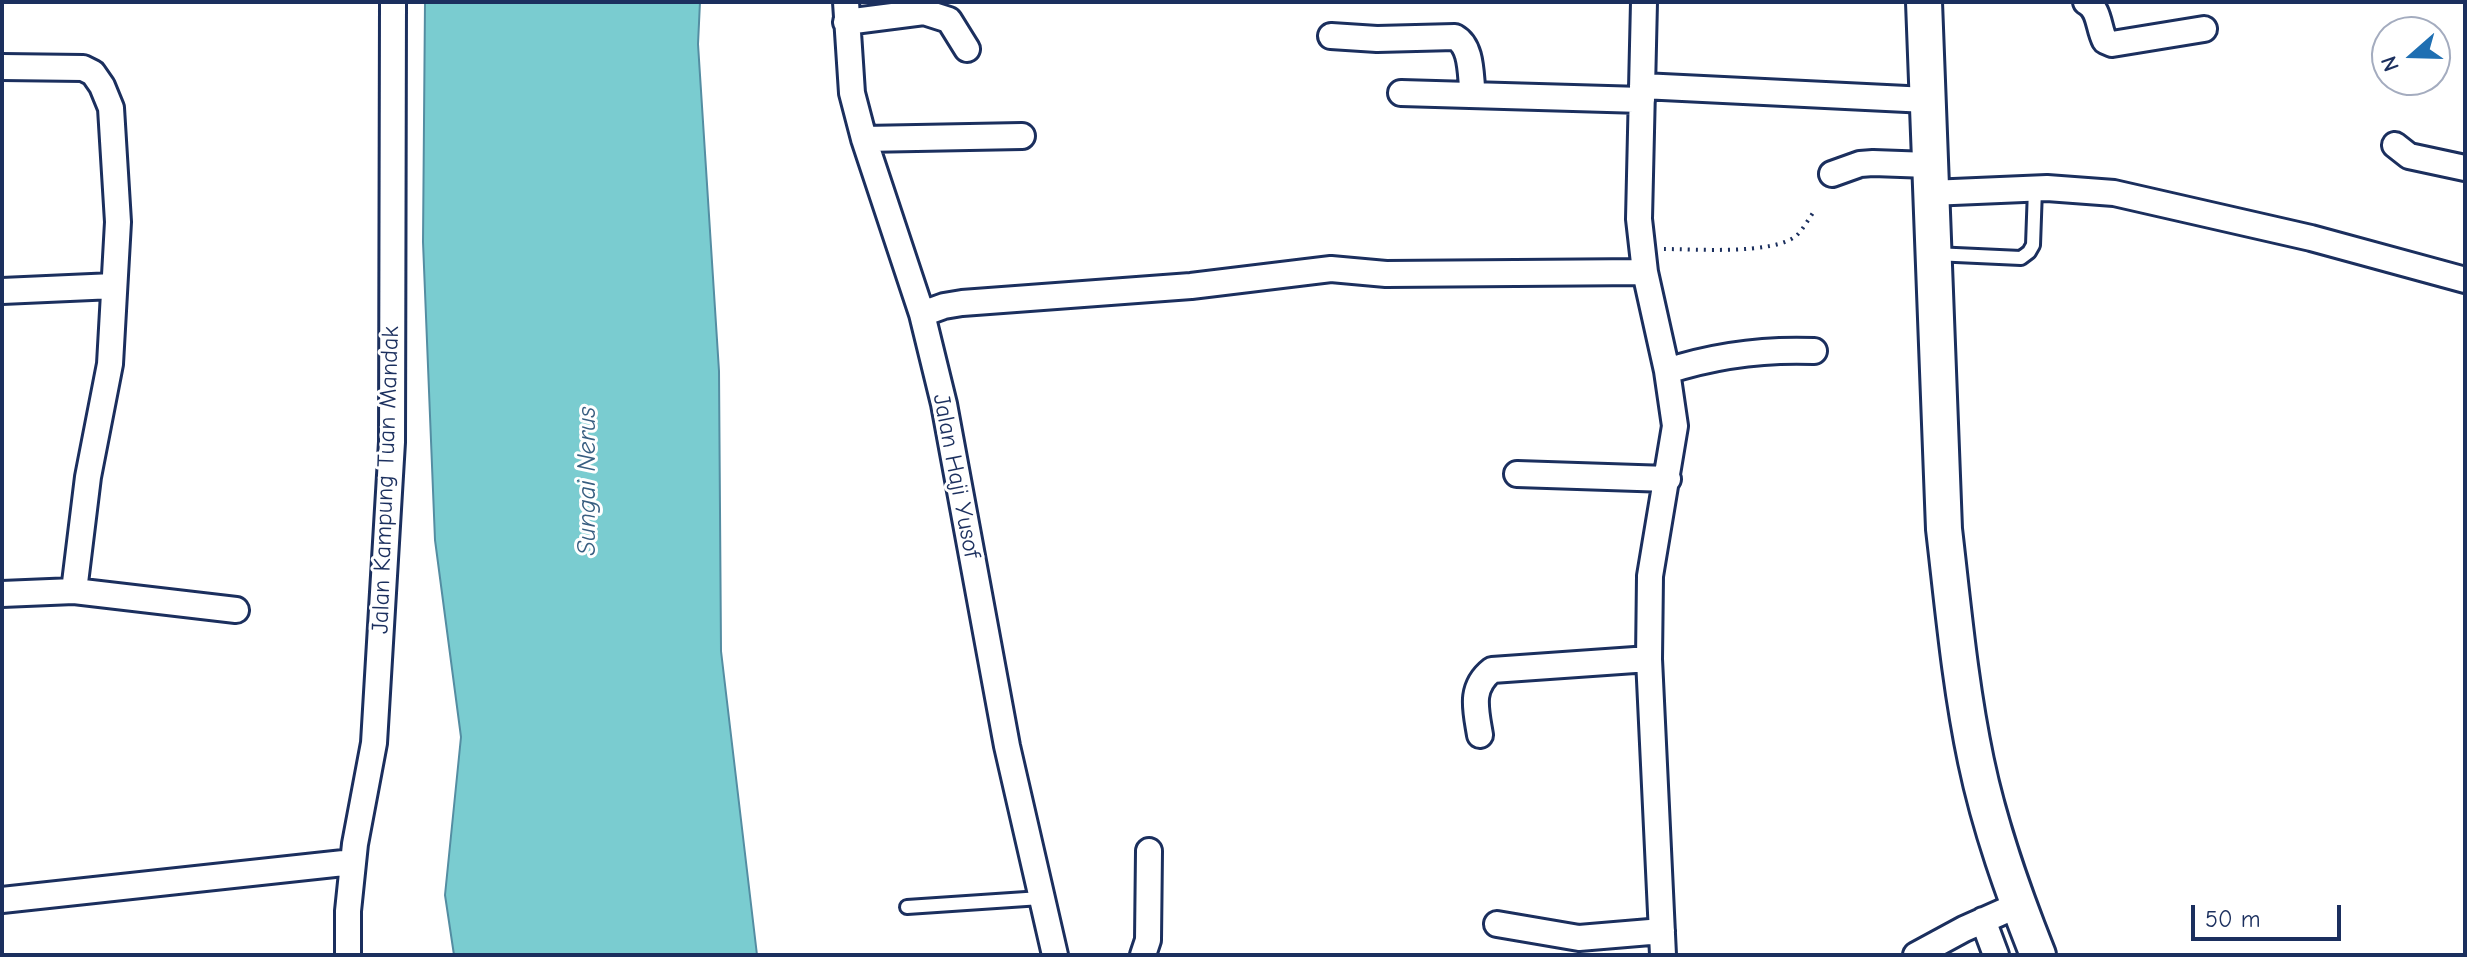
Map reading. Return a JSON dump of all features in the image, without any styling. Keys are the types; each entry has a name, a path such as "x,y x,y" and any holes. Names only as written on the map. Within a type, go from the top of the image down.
{"main road":[{"path":"1924,2 1944,529 1952,598 1976,759 1985,799 2018,905 2038,955"}],"street":[{"name":"Jalan Kampung Tuan Mandak","path":"348,955 353,862 374,743 392,442 393,2"},
{"path":"1497,924 1579,938 1662,943 1649,659 1650,576 1675,426 1667,371 1643,261 1639,219 1644,2"},
{"path":"2086,2 2097,14 2105,41 2112,44 2204,29"},
{"path":"846,12 924,12 949,20 967,49"},
{"name":"Jalan Haji Yusof","path":"846,12 852,93 864,139 922,314 944,404 1007,746 1055,955"},
{"path":"1331,36 1377,39 1455,37 1467,48 1473,95"},
{"path":"2,67 83,68 93,73 111,108 117,208 110,364 88,477 74,591"},
{"path":"1401,93 1642,93 1927,100"},
{"path":"864,139 1022,136"},
{"path":"2395,145 2409,156 2465,168"},
{"path":"1832,174 1860,164 1873,163 1929,179 2035,189 2076,189 2152,200 2311,238 2465,280"},
{"path":"922,314 962,303 1191,286 1331,269 1386,274 1643,261"},
{"path":"2,291 114,286"},
{"path":"1667,371 1713,357 1765,351 1814,351"},
{"path":"1517,474 1668,479"},
{"path":"2,594 74,591 236,610"},
{"path":"1480,735 1474,701 1476,690 1482,678 1492,670 1649,659"},
{"path":"1143,955 1148,940 1149,851"},
{"path":"2,900 353,862"},
{"path":"1916,955 2018,905"},
{"path":"1983,920 1996,955"}],"lane":[{"path":"1933,254 2021,258 2033,245 2035,189"},
{"path":"907,907 1041,898"}],"path":[{"path":"1643,261 1780,244 1796,236 1815,210"}],"water":[{"name":"Sungai Nerus","path":"425,2 700,2 698,44 719,371 721,651 757,955 454,955 445,895 461,737 435,540 423,242"}]}
